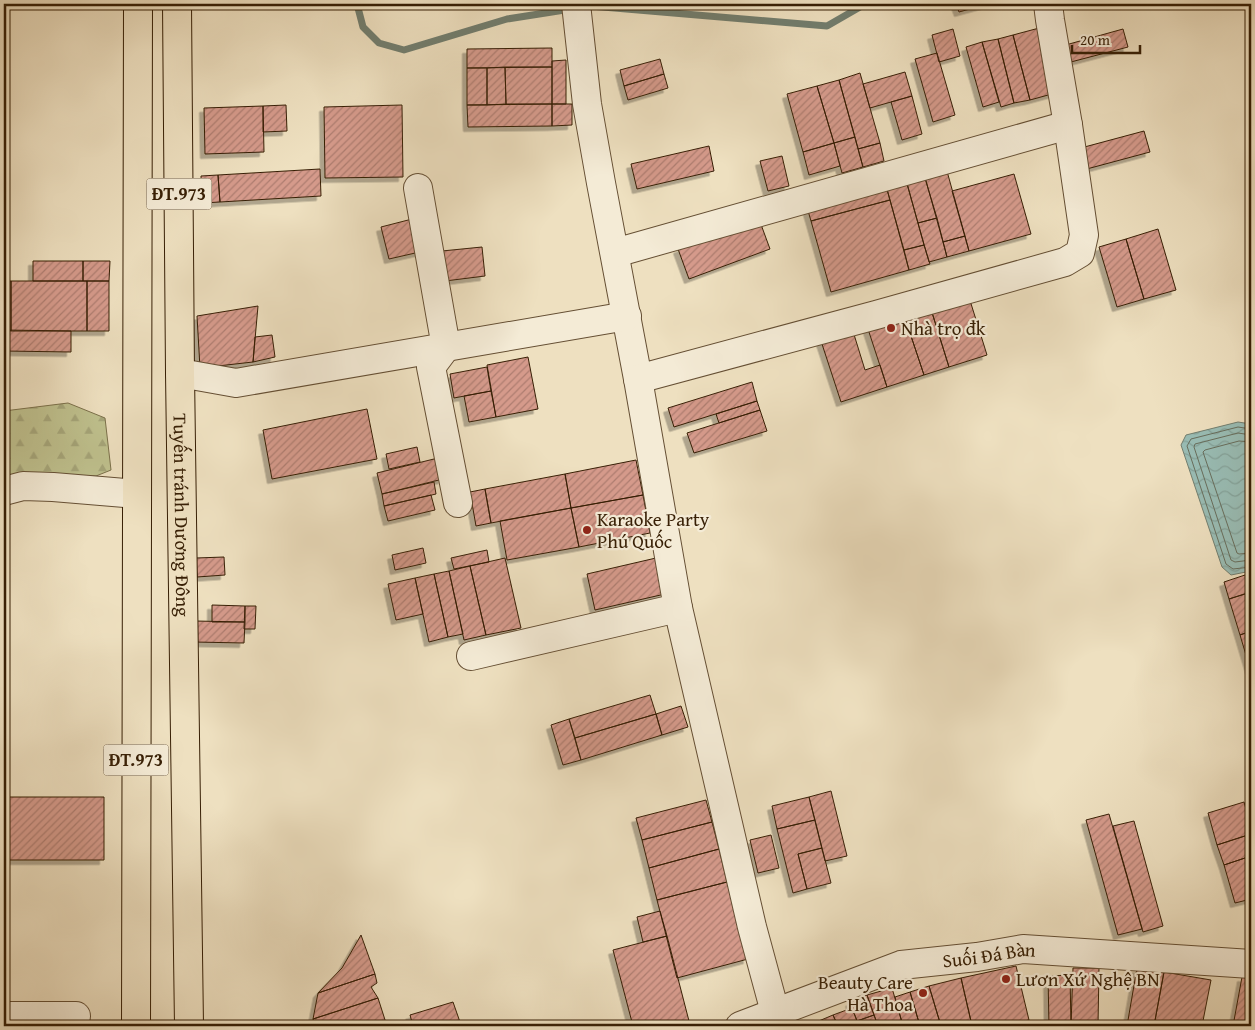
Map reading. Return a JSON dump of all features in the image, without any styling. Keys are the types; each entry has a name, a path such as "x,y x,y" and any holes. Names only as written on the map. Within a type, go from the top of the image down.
{"main road":[{"name":"Tuyến tránh Dương Đông","path":"177,9 189,1026"},
{"name":"ĐT.973","path":"136,1026 138,10"}],"street":[{"path":"638,379 876,316 1065,262 1080,253 1084,235 1048,4"},
{"path":"577,14 587,104 627,316 678,608 752,927 775,1012"},
{"path":"615,253 1068,125"},
{"path":"418,188 446,347 431,367 458,503"},
{"path":"180,373 236,382 627,316"},
{"path":"4,491 23,486 137,494"},
{"path":"471,656 678,608"},
{"name":"Suối Đá Bàn","path":"740,1026 901,965 1022,949 1251,964"},
{"path":"4,1016 76,1016"}],"green space":[{"path":"68,403 105,418 111,470 96,476 4,476 4,411"}],"water":[{"path":"1238,422 1251,424 1251,571 1231,575 1222,567 1181,445 1186,435"}],"building":[{"path":"956,4 988,4 959,12"},
{"path":"1043,27 1059,92 1030,100 1013,35"},
{"path":"953,29 960,56 939,62 932,35"},
{"path":"1123,29 1128,47 1067,63 1062,46"},
{"path":"1013,35 1030,100 1014,103 998,39"},
{"path":"998,39 1014,103 1001,107 982,42"},
{"path":"982,42 999,102 983,107 966,47"},
{"path":"552,48 552,67 467,68 467,49"},
{"path":"937,53 955,115 933,122 915,59"},
{"path":"660,59 664,74 624,86 620,70"},
{"path":"566,60 566,104 552,104 552,61"},
{"path":"505,67 506,104 487,105 487,68"},
{"path":"505,67 552,67 552,104 506,104"},
{"path":"467,68 487,68 487,105 467,105"},
{"path":"905,72 912,96 870,108 863,84"},
{"path":"860,73 880,143 858,149 839,80"},
{"path":"664,74 668,88 628,100 624,86"},
{"path":"839,80 855,137 834,143 817,86"},
{"path":"817,86 834,143 803,152 787,94"},
{"path":"912,96 922,134 902,140 891,102"},
{"path":"552,104 572,104 572,125 552,126"},
{"path":"552,104 552,126 468,127 467,105"},
{"path":"286,105 287,131 263,132 263,106"},
{"path":"402,105 403,177 325,178 324,107"},
{"path":"263,106 264,152 205,154 204,108"},
{"path":"1144,131 1150,152 1083,170 1077,149"},
{"path":"855,137 863,167 842,173 834,143"},
{"path":"834,143 840,166 809,175 803,152"},
{"path":"880,143 884,161 863,167 858,149"},
{"path":"709,146 714,171 637,189 631,164"},
{"path":"782,156 789,186 768,191 760,161"},
{"path":"945,164 965,236 943,242 923,170"},
{"path":"320,169 321,196 220,202 218,175"},
{"path":"1014,174 1031,234 969,251 952,191"},
{"path":"218,175 220,202 202,203 201,176"},
{"path":"924,175 937,218 918,223 906,180"},
{"path":"906,180 924,245 904,250 886,186"},
{"path":"885,182 890,200 811,221 806,204"},
{"path":"890,200 909,270 831,292 811,221"},
{"path":"416,218 424,251 389,259 381,227"},
{"path":"937,218 947,257 929,262 918,223"},
{"path":"759,219 770,249 689,279 678,249"},
{"path":"1158,229 1176,290 1144,299 1126,239"},
{"path":"965,236 969,251 947,257 943,242"},
{"path":"1126,239 1144,299 1117,307 1099,247"},
{"path":"924,245 930,264 909,270 904,250"},
{"path":"482,247 485,276 445,281 442,251"},
{"path":"33,261 83,261 83,281 33,281"},
{"path":"83,261 110,261 109,281 83,281"},
{"path":"4,281 11,281 11,331 4,330"},
{"path":"11,281 87,281 87,331 11,331"},
{"path":"87,281 109,281 109,331 87,331"},
{"path":"968,294 987,355 949,367 930,306"},
{"path":"929,303 949,367 924,375 903,312"},
{"path":"258,306 253,362 200,368 197,316"},
{"path":"903,312 924,375 887,387 866,323"},
{"path":"852,328 865,370 880,365 887,387 841,402 820,338"},
{"path":"4,330 71,331 71,352 4,351"},
{"path":"272,335 275,357 253,362 255,337"},
{"path":"528,357 538,409 496,417 487,365"},
{"path":"487,367 491,391 454,398 450,374"},
{"path":"752,382 757,401 674,427 668,408"},
{"path":"491,391 496,417 469,422 464,396"},
{"path":"757,401 760,410 719,423 716,414"},
{"path":"367,409 377,459 272,479 263,430"},
{"path":"760,410 767,431 694,453 687,433"},
{"path":"417,447 420,462 389,469 386,454"},
{"path":"438,458 443,479 382,494 377,473"},
{"path":"636,460 643,495 571,508 565,474"},
{"path":"565,474 571,508 491,523 485,489"},
{"path":"434,482 436,494 384,506 382,494"},
{"path":"485,489 491,523 476,526 470,492"},
{"path":"431,495 435,510 388,521 384,506"},
{"path":"643,495 650,533 579,547 571,508"},
{"path":"571,508 579,547 507,560 500,521"},
{"path":"423,548 426,563 395,570 392,555"},
{"path":"487,550 489,562 454,569 451,558"},
{"path":"224,557 225,575 197,577 196,558"},
{"path":"505,558 521,628 486,635 470,566"},
{"path":"656,558 665,594 595,610 587,574"},
{"path":"470,566 486,635 464,640 449,571"},
{"path":"449,571 463,634 448,637 434,574"},
{"path":"1251,573 1251,592 1229,599 1224,582"},
{"path":"434,574 448,637 429,642 415,578"},
{"path":"415,578 423,614 396,620 388,584"},
{"path":"1251,592 1251,631 1240,635 1229,599"},
{"path":"212,605 245,606 245,622 212,622"},
{"path":"245,606 256,606 255,629 244,629"},
{"path":"195,621 245,622 244,643 194,642"},
{"path":"1251,631 1251,672 1240,635"},
{"path":"650,695 656,714 575,738 569,719"},
{"path":"681,706 688,727 662,735 656,714"},
{"path":"656,714 662,735 581,760 575,738"},
{"path":"569,719 581,760 563,765 551,725"},
{"path":"831,791 847,856 825,861 809,797"},
{"path":"4,797 104,797 104,860 4,860"},
{"path":"809,797 815,820 777,829 772,806"},
{"path":"706,800 712,822 642,840 636,818"},
{"path":"1244,802 1251,834 1217,845 1208,813"},
{"path":"1109,814 1142,929 1118,935 1086,820"},
{"path":"815,820 822,848 798,854 807,889 793,893 777,829"},
{"path":"1134,821 1163,926 1143,932 1113,826"},
{"path":"712,822 719,849 649,868 642,840"},
{"path":"1251,834 1251,856 1224,865 1217,845"},
{"path":"771,835 779,868 758,873 750,840"},
{"path":"822,848 831,883 807,889 798,854"},
{"path":"719,849 727,882 657,900 649,868"},
{"path":"1251,856 1251,899 1235,903 1224,865"},
{"path":"727,882 748,959 677,978 657,900"},
{"path":"660,911 667,936 643,942 637,917"},
{"path":"361,935 375,974 318,993 342,968"},
{"path":"667,936 689,1021 669,1026 633,1026 613,950"},
{"path":"1016,966 1029,1020 1002,1026 972,1026 961,978"},
{"path":"1073,968 1099,968 1098,1026 1071,1026"},
{"path":"1137,968 1164,972 1154,1026 1127,1026"},
{"path":"1164,972 1211,980 1202,1026 1154,1026"},
{"path":"375,974 377,983 371,987 378,998 313,1019 318,993"},
{"path":"1070,975 1071,1026 1049,1026 1048,976"},
{"path":"1242,977 1251,978 1251,1026 1233,1026"},
{"path":"961,978 971,1021 958,1026 941,1026 929,986"},
{"path":"929,986 941,1026 920,1026 910,992"},
{"path":"892,988 903,1026 878,1026 867,995"},
{"path":"910,992 920,1026 903,1026 895,997"},
{"path":"867,995 874,1015 857,1021 850,1002"},
{"path":"378,998 386,1023 376,1026 314,1026 313,1019"},
{"path":"453,1002 460,1022 447,1026 413,1026 410,1015"},
{"path":"852,1008 859,1026 838,1026 833,1015"},
{"path":"833,1015 838,1026 815,1026 814,1023"},
{"path":"874,1015 878,1026 859,1026 857,1021"}],"waterway":[{"path":"357,4 363,27 379,43 404,50 507,19 571,9"},
{"path":"581,8 591,6 827,26 862,4"}],"place":[{"name":"Nhà trọ đk","path":"891,328"},
{"name":"Karaoke Party Phú Quốc","path":"587,530"},
{"name":"Lươn Xứ Nghệ BN","path":"1006,979"},
{"name":"Beauty Care Hà Thoa","path":"923,993"}]}
